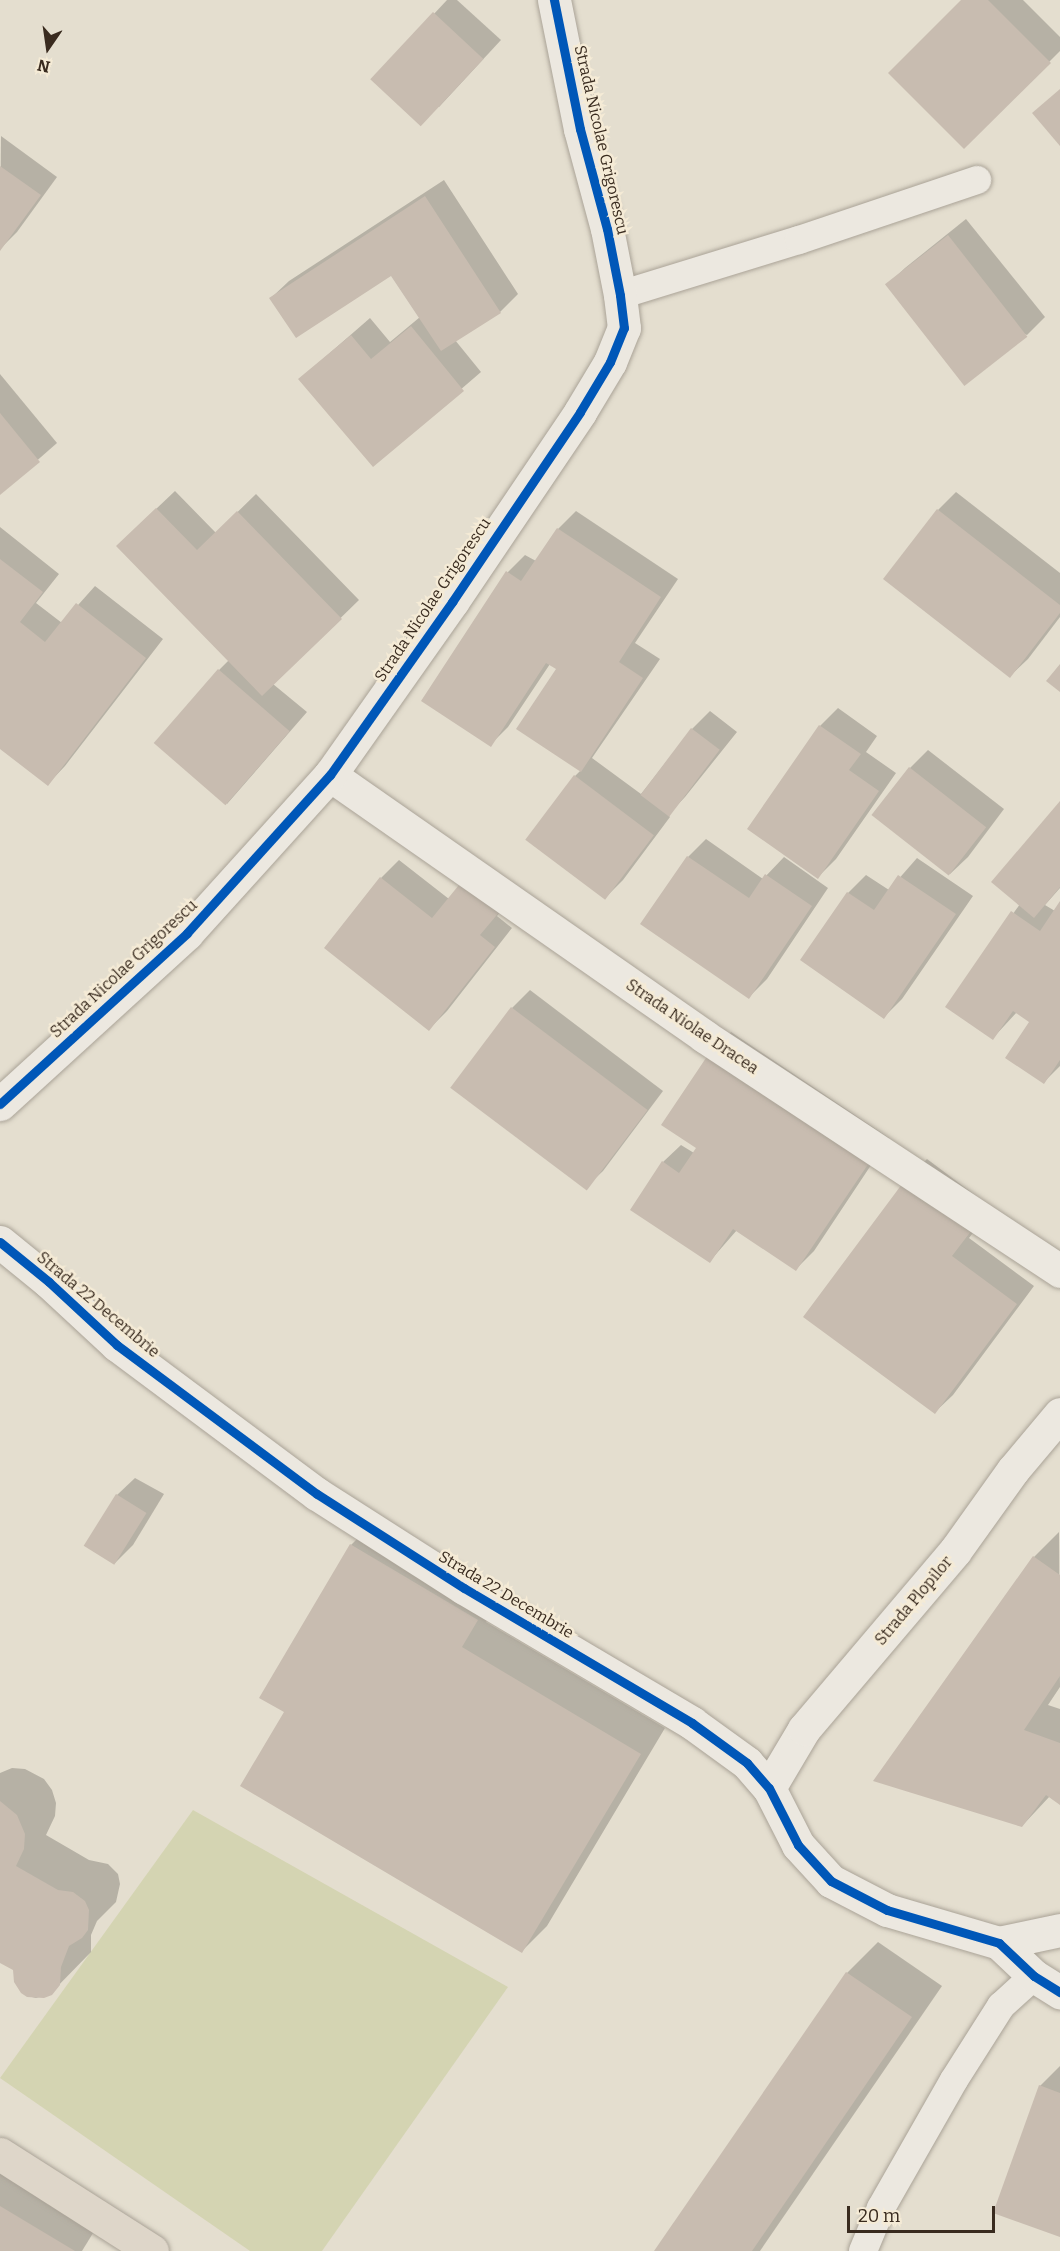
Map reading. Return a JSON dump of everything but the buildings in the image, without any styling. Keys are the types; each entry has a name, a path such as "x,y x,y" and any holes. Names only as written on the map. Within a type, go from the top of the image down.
{"highway":[{"path":"0,2154 152,2251"}],"street":[{"name":"Strada Nicolae Grigorescu","path":"0,1104 187,933 330,776 452,602 580,412 610,362 624,328 620,295 607,229 580,129 554,0"},
{"name":"Strada Niolae Dracea","path":"330,776 704,1036 1060,1271"},
{"name":"Strada 22 Decembrie","path":"0,1242 117,1345 317,1494 464,1588 692,1723 747,1763 769,1788 798,1845 831,1881 887,1910 999,1943"},
{"name":"Strada Plopilor","path":"769,1788 804,1729 956,1551 1013,1470 1060,1414"},
{"path":"999,1943 1060,1930"},
{"path":"999,1943 1047,1984"}],"lane":[{"path":"620,295 799,240 977,180"},
{"path":"863,2251 881,2208 960,2071 1001,2006 1047,1984"}],"green space":[{"path":"193,1810 508,1987 322,2251 250,2251 0,2078"}],"cycle path":[{"path":"0,1104 187,933 330,775 452,602 580,412 610,362 624,328 620,295 607,229 580,129 554,0"},
{"path":"0,1242 49,1282 117,1345 317,1494 464,1588 692,1723 747,1763 769,1788 798,1845 831,1881 887,1910 999,1943 1034,1976 1060,1992"}]}
